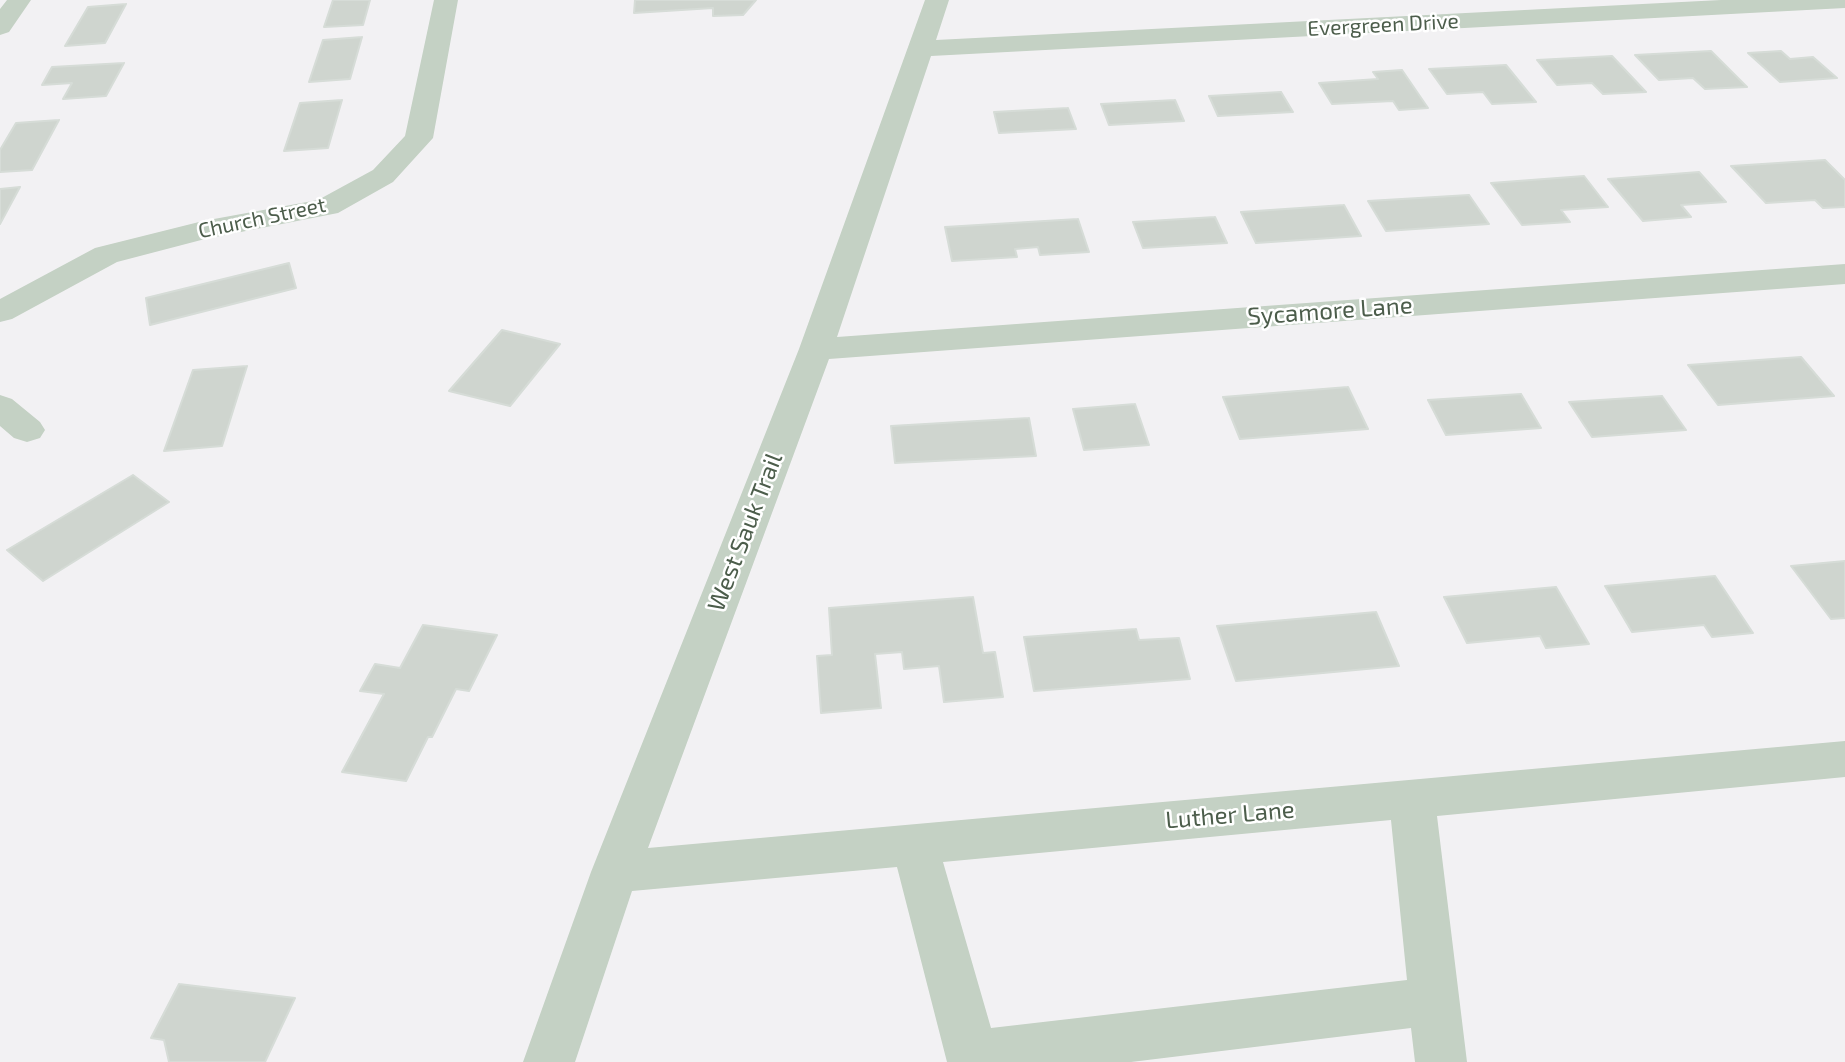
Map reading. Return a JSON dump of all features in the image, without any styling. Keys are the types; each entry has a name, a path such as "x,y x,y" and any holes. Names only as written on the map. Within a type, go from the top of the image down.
{"street":[{"path":"0,27 19,0"},
{"name":"Church Street","path":"0,312 106,256 203,230 327,207 383,176 419,138 446,0"},
{"name":"West Sauk Trail","path":"549,1062 615,872 816,349 937,0"},
{"name":"Evergreen Drive","path":"920,49 1845,1"},
{"name":"Sycamore Lane","path":"816,349 1845,274"},
{"path":"0,407 27,430"},
{"name":"Luther Lane","path":"615,872 1845,759"},
{"path":"1412,799 1441,1062"},
{"path":"914,844 973,1059 1434,1001"}],"building":[{"path":"333,0 370,0 363,25 324,27"},
{"path":"635,0 756,0 743,15 713,16 713,8 634,13"},
{"path":"126,4 105,43 65,46 88,7"},
{"path":"362,37 350,79 309,82 323,40"},
{"path":"1711,51 1747,87 1705,89 1693,78 1659,80 1635,55"},
{"path":"1781,51 1790,59 1813,57 1837,78 1780,82 1748,53"},
{"path":"1612,56 1646,92 1603,94 1592,83 1557,85 1537,60"},
{"path":"124,63 106,96 63,99 72,83 42,85 52,67"},
{"path":"1506,65 1536,102 1492,104 1483,92 1447,94 1429,69"},
{"path":"1402,70 1428,108 1399,110 1393,101 1332,104 1319,83 1378,79 1373,72"},
{"path":"1281,92 1293,112 1218,116 1209,96"},
{"path":"342,100 328,148 284,151 300,103"},
{"path":"1175,100 1184,121 1109,125 1101,104"},
{"path":"1068,108 1076,129 999,133 994,112"},
{"path":"59,120 32,170 0,172 0,150 16,123"},
{"path":"1825,160 1845,180 1845,207 1823,208 1815,200 1766,203 1731,166"},
{"path":"1699,172 1726,202 1681,205 1691,217 1643,221 1608,179"},
{"path":"1584,176 1608,207 1561,210 1570,222 1522,225 1491,183"},
{"path":"20,187 0,224 0,189"},
{"path":"1469,195 1489,224 1386,231 1368,201"},
{"path":"1344,205 1361,236 1256,243 1241,212"},
{"path":"1215,217 1227,243 1143,248 1133,222"},
{"path":"1078,219 1089,252 1040,255 1038,247 1015,249 1017,257 952,261 945,227"},
{"path":"289,263 296,288 150,325 146,298"},
{"path":"502,330 560,344 510,406 449,391"},
{"path":"1801,357 1834,396 1718,405 1688,365"},
{"path":"247,366 222,446 164,451 193,370"},
{"path":"1348,387 1368,429 1240,439 1223,397"},
{"path":"1521,394 1541,428 1446,435 1428,400"},
{"path":"1662,396 1686,430 1592,437 1569,402"},
{"path":"1135,404 1149,445 1084,450 1073,409"},
{"path":"1029,418 1036,456 895,463 891,426"},
{"path":"133,475 169,502 43,581 7,550"},
{"path":"1845,561 1845,618 1831,619 1791,566"},
{"path":"1715,576 1753,633 1712,637 1704,625 1632,632 1605,586"},
{"path":"1556,587 1589,644 1546,648 1540,636 1467,643 1444,597"},
{"path":"973,597 983,653 995,652 1003,697 944,702 939,666 904,669 902,652 875,654 881,708 821,713 817,656 832,655 829,608"},
{"path":"1376,612 1399,666 1236,681 1217,626"},
{"path":"423,625 497,635 469,691 456,689 406,781 342,772 384,694 360,691 375,664 400,668"},
{"path":"1136,629 1139,640 1179,638 1190,679 1034,691 1024,637"},
{"path":"179,984 295,998 265,1062 169,1062 164,1040 151,1038"}]}
